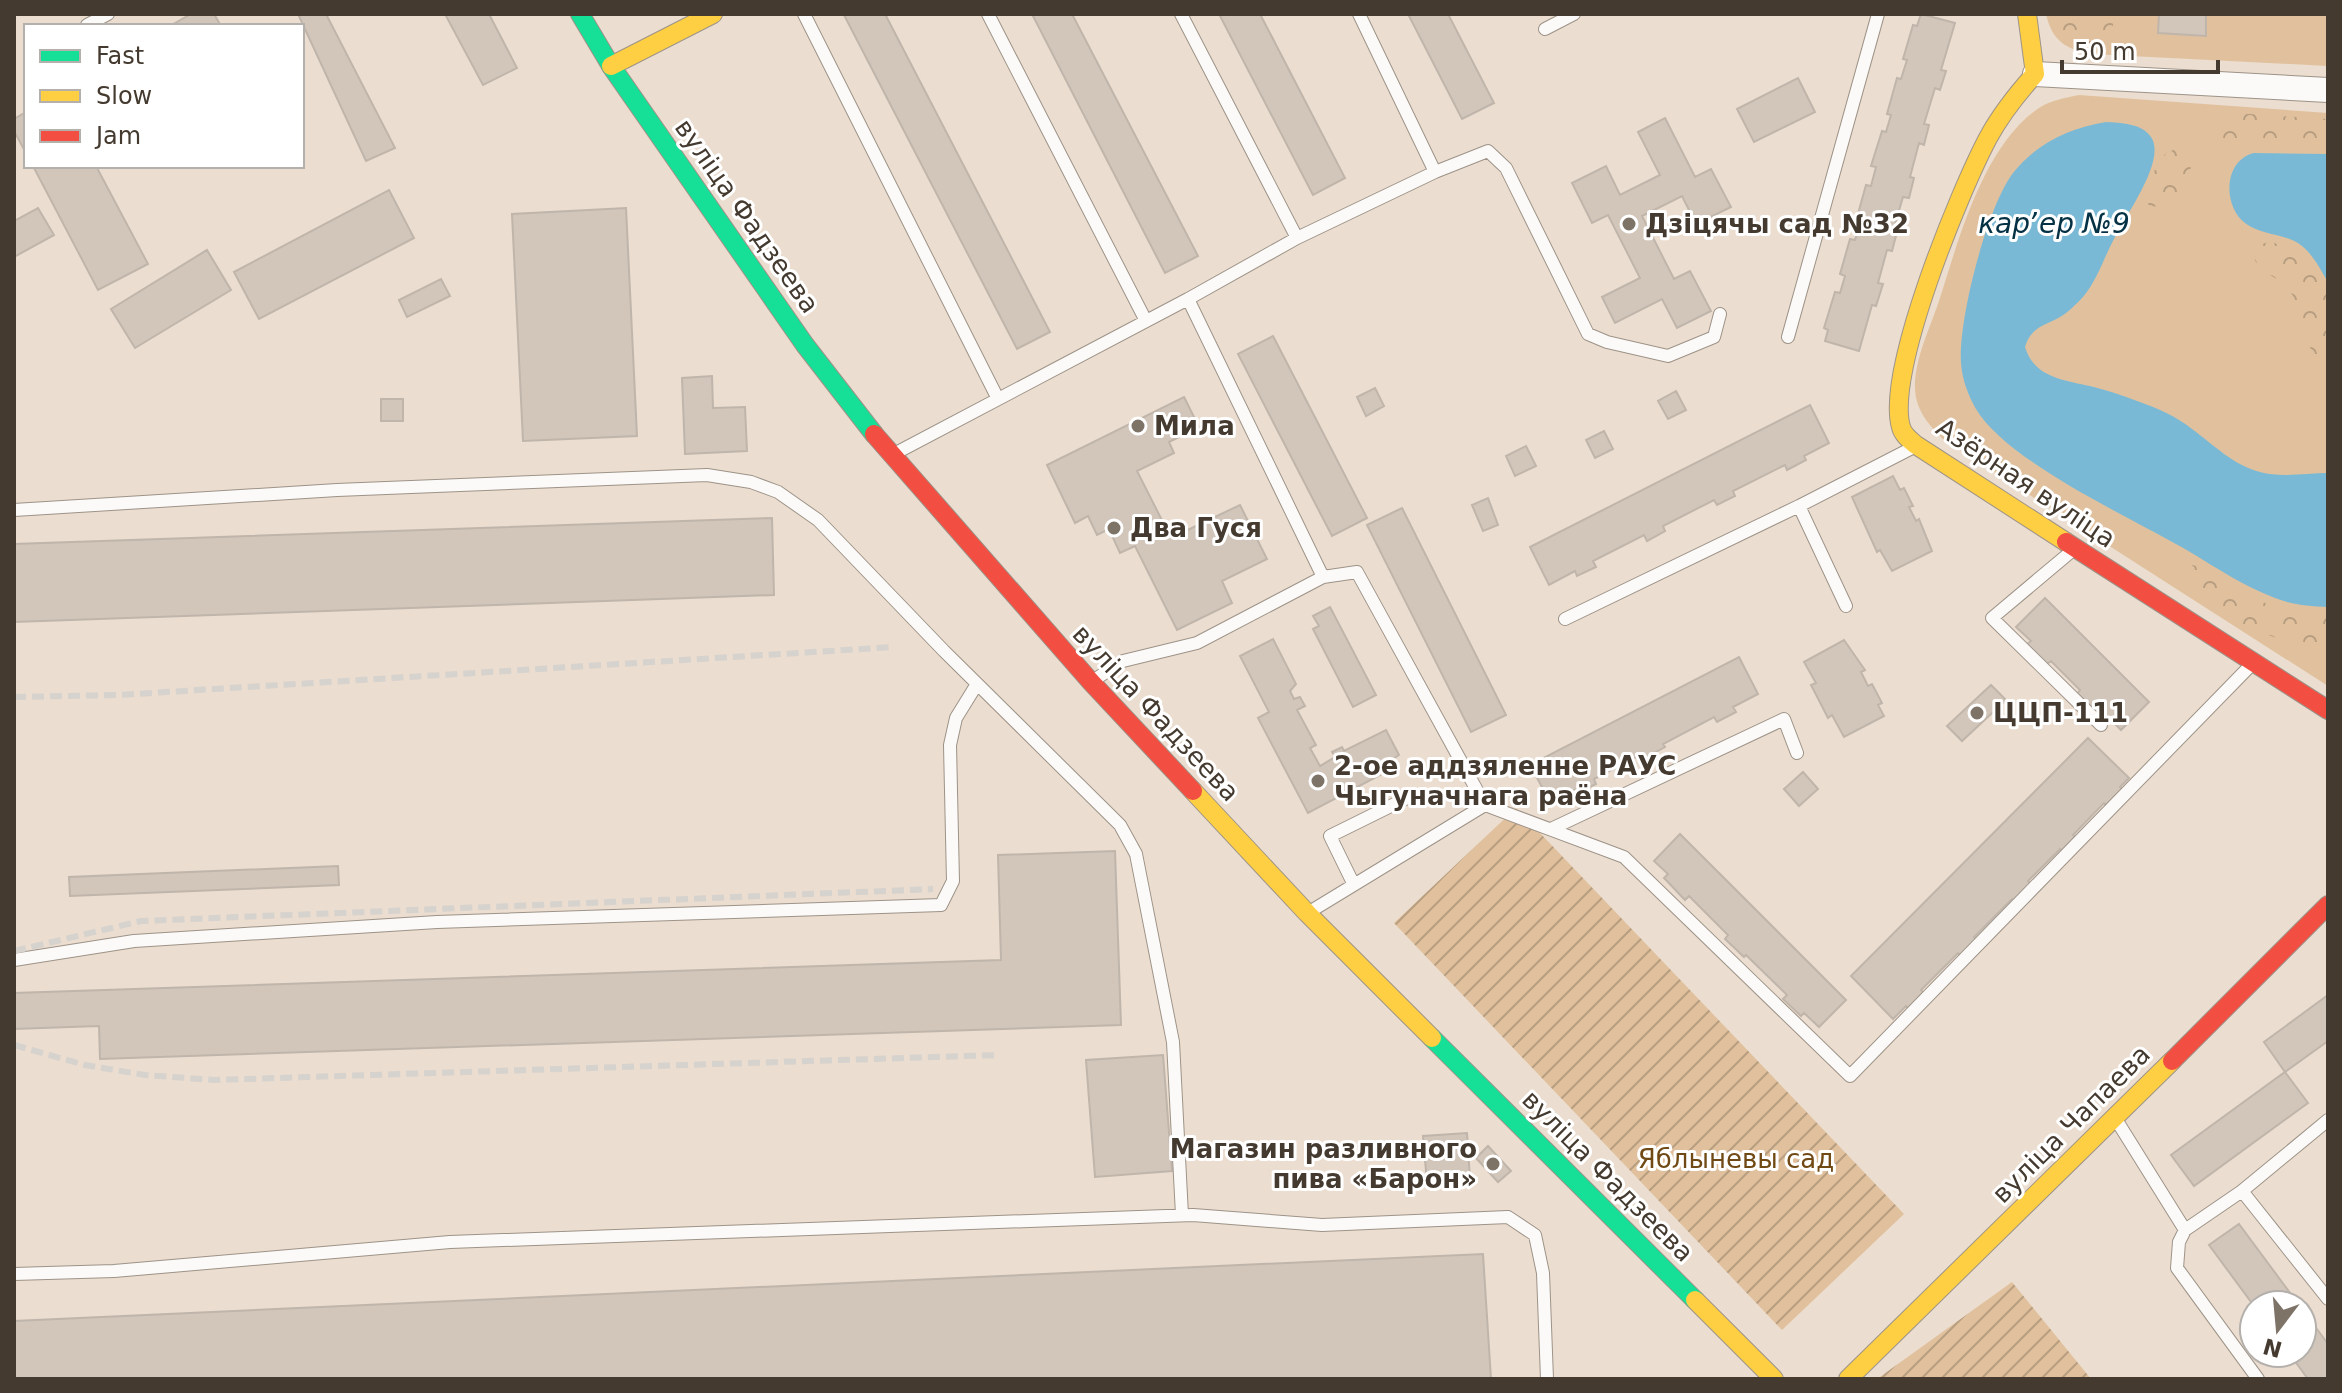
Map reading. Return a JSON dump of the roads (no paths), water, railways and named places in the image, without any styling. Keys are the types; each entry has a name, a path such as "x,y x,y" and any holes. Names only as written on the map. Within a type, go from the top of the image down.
{"street":[{"name":"вуліца Фадзеева","path":"580,14 611,66 805,345 891,456 1091,682 1307,913 1774,1379"},
{"path":"611,66 713,14"},
{"path":"2027,14 2035,74 2328,90"},
{"name":"Азёрная вуліца","path":"2035,74 2010,103 1970,172 1953,212 1903,371 1900,428 1918,445 2073,550 2328,710"},
{"name":"вуліца Чапаева","path":"1848,1379 2328,905"}],"lane":[{"path":"89,24 108,14"},
{"path":"804,14 998,399"},
{"path":"988,14 1146,321"},
{"path":"1181,14 1297,238"},
{"path":"1359,14 1435,172"},
{"path":"1545,29 1574,14"},
{"path":"1788,337 1878,14"},
{"path":"891,456 1297,238 1435,172 1488,151 1506,168 1588,334 1607,342 1668,356 1714,337 1720,314"},
{"path":"1188,299 1323,577"},
{"path":"1565,619 1918,445"},
{"path":"14,510 337,490 707,475 751,482 778,492 818,520 977,684 1120,825 1136,854 1173,1042 1182,1215"},
{"path":"1799,506 1846,606"},
{"path":"2073,550 1992,618 2101,725"},
{"path":"1091,682 1123,661 1197,643 1323,577 1357,572 1485,805 1624,857 1850,1076 2252,664"},
{"path":"14,960 134,941 437,922 941,905 953,881 950,745 956,718 977,684"},
{"path":"1551,829 1784,719 1797,753"},
{"path":"1353,883 1330,836 1415,794"},
{"path":"1307,913 1485,805"},
{"path":"2115,1118 2185,1230"},
{"path":"2258,1379 2177,1268 2177,1253 2185,1230 2242,1191 2328,1120"},
{"path":"2242,1191 2328,1299"},
{"path":"14,1274 114,1271 450,1242 1182,1215 1322,1225 1508,1217 1535,1235 1543,1273 1547,1379"}],"water":[{"name":"карʼер №9","path":"2106,122 2124,123 2147,132 2154,147 2154,159 2143,188 2088,290 2066,313 2031,335 2025,347 2029,357 2051,376 2114,393 2166,413 2186,424 2232,460 2250,469 2277,475 2328,473 2328,607 2288,602 2253,588 2074,488 2015,449 1992,429 1970,398 1961,363 1964,320 1984,237 2003,189 2022,162 2043,145 2079,128"},
{"path":"2254,153 2328,154 2328,282 2302,246 2245,223 2232,205 2232,173 2244,157"}],"railway":[{"path":"14,697 118,695 894,647"},
{"path":"14,951 141,921 933,889"},
{"path":"14,1045 85,1065 145,1075 214,1080 998,1055"}],"place":[{"name":"Дзіцячы сад №32","path":"1629,224"},
{"name":"Мила","path":"1138,426"},
{"name":"Два Гуся","path":"1114,528"},
{"name":"ЦЦП-111","path":"1977,713"},
{"name":"2-ое аддзяленне РАУС Чыгуначнага раёна","path":"1318,781"},
{"name":"Магазин разливного пива «Барон»","path":"1493,1164"}],"park label":[{"name":"Яблыневы сад","path":"1736,1159"}]}
